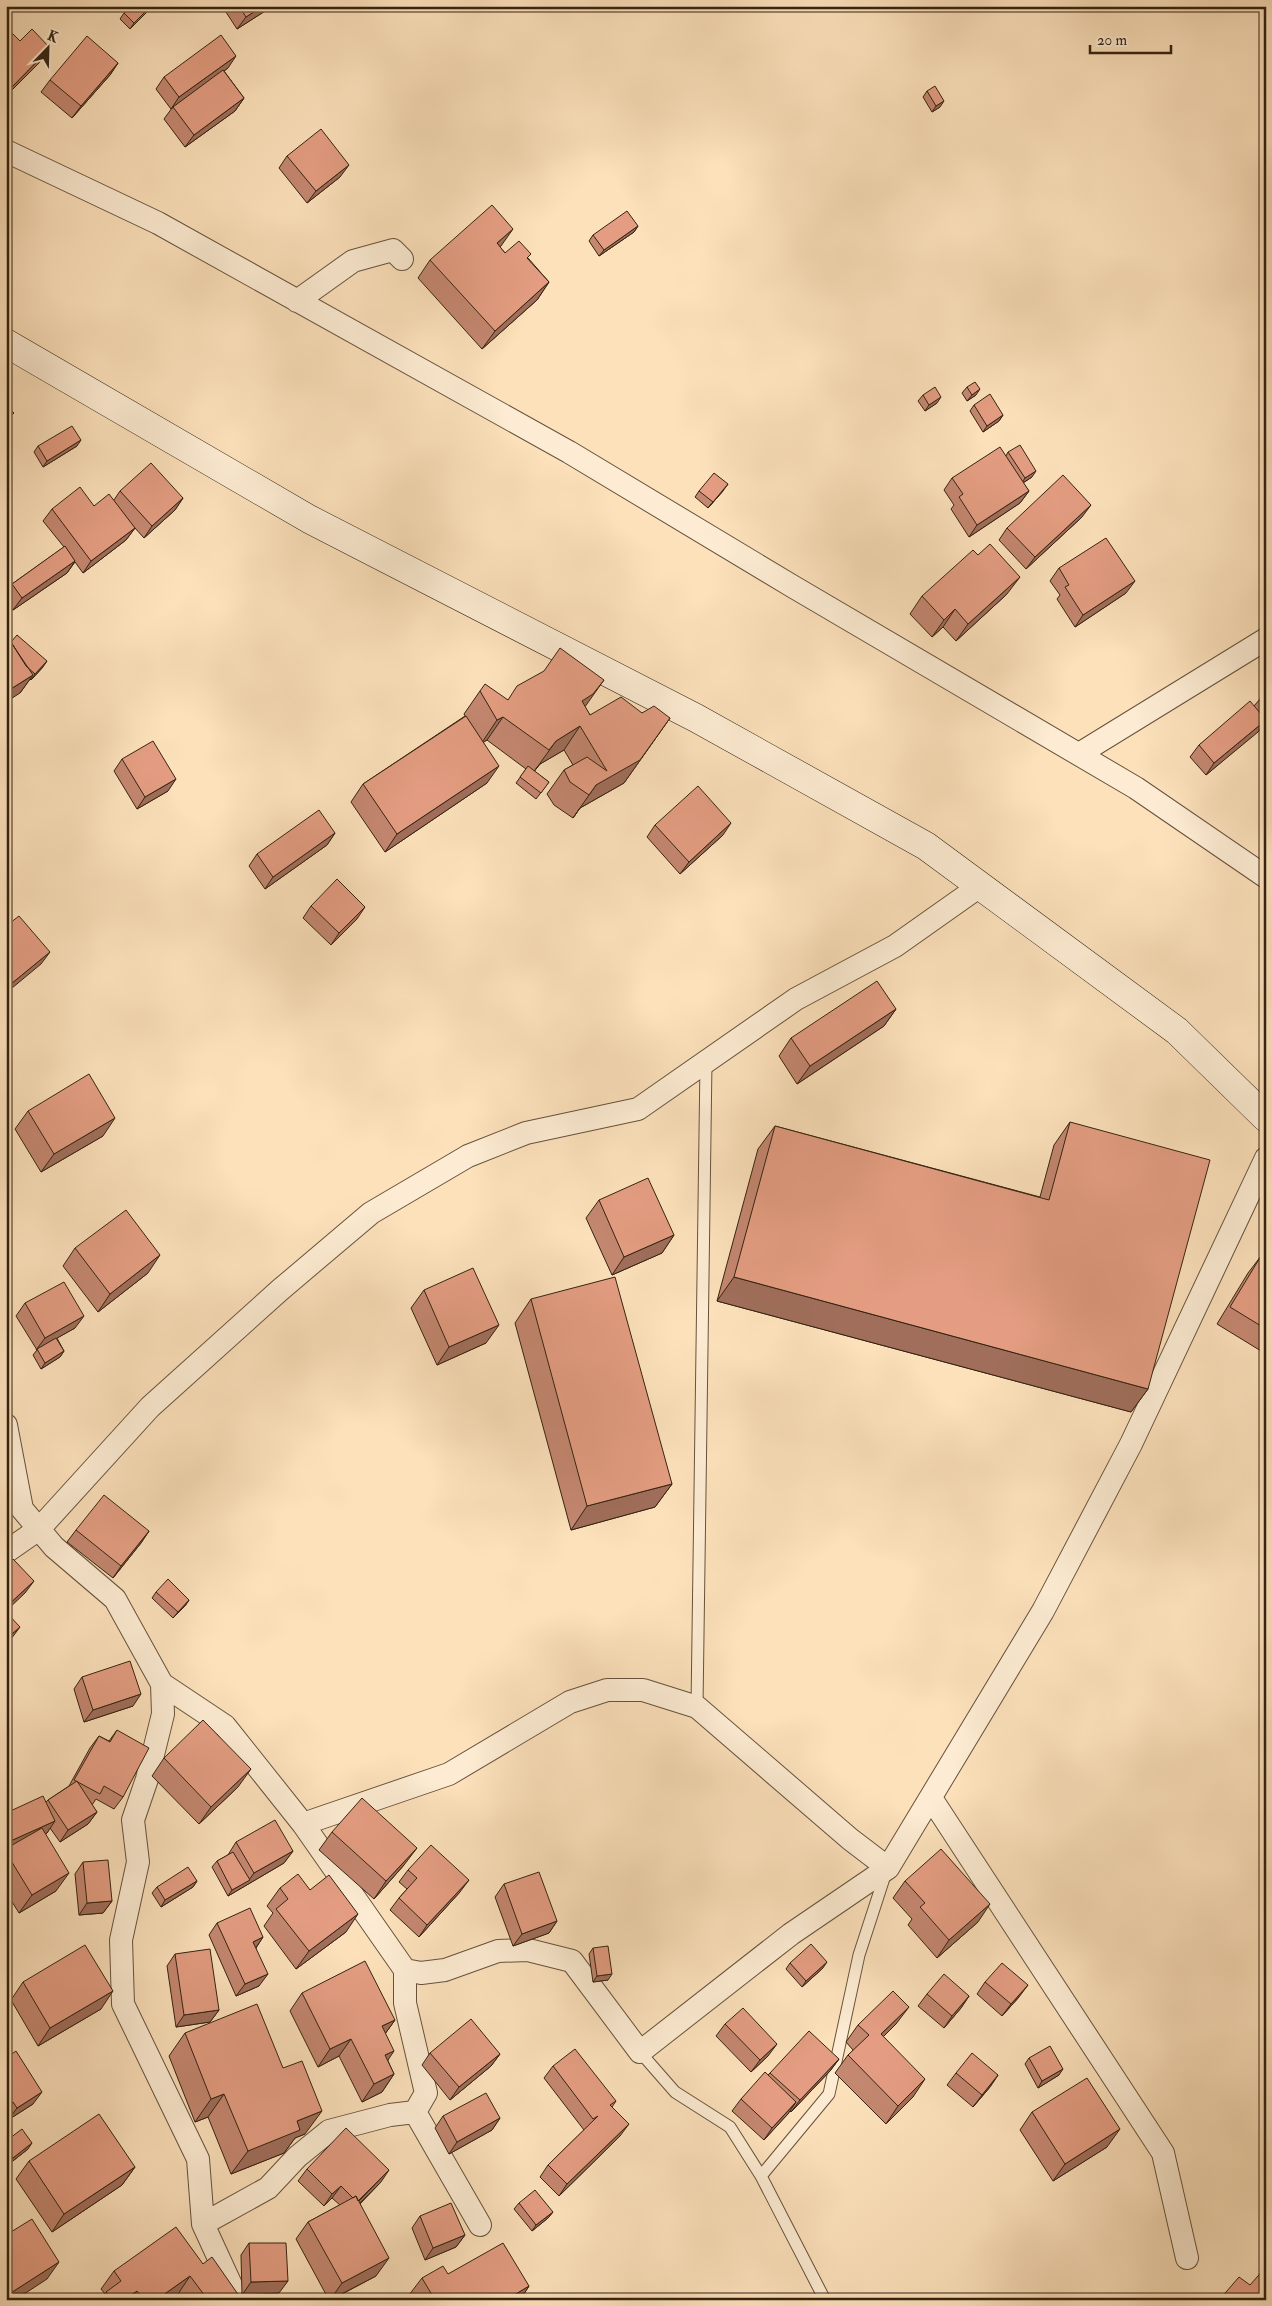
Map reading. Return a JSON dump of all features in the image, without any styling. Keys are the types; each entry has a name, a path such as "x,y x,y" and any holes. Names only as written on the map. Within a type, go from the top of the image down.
{"street":[{"path":"6,151 158,223 569,452 792,586 1136,788 1266,877"},
{"path":"297,301 353,261 392,250 402,259"},
{"path":"6,343 310,519 730,737 926,846 1177,1031 1266,1118"},
{"path":"1079,754 1266,639"},
{"path":"6,1552 39,1529 150,1407 280,1290 371,1213 468,1156 526,1133 638,1109 796,999 894,946 980,886"},
{"path":"405,1970 421,1972 445,1970 498,1951 528,1950 572,1960 640,2052 791,1934 888,1868 1043,1611 1131,1444 1266,1158"},
{"path":"6,1425 22,1509 54,1546 115,1599 162,1684 163,1714 147,1779 133,1820 138,1862 121,1940 123,2004 198,2159 203,2224 238,2300"},
{"path":"162,1684 225,1726 303,1824 405,1970 405,2003 426,2093 414,2112"},
{"path":"303,1824 449,1774 570,1702 607,1690 643,1690 697,1707 850,1839 888,1868"},
{"path":"931,1798 1163,2153 1188,2258"},
{"path":"203,2224 268,2188 297,2157 329,2131 390,2115 414,2112"},
{"path":"414,2112 480,2225"}],"lane":[{"path":"697,1707 706,1062"},
{"path":"761,2176 829,2094 860,1955 888,1868"},
{"path":"640,2052 675,2092 730,2127 761,2176 825,2300"}],"building":[{"path":"131,6 151,6 134,23 124,13"},
{"path":"239,6 263,6 246,17"},
{"path":"6,27 20,41 32,29 50,48 10,89 6,86"},
{"path":"221,35 236,56 179,97 164,77"},
{"path":"87,36 118,63 81,106 50,80"},
{"path":"223,70 244,98 194,135 173,107"},
{"path":"935,86 944,101 936,106 927,91"},
{"path":"321,129 349,165 316,191 287,156"},
{"path":"492,205 513,229 497,243 505,253 519,241 531,254 527,258 549,282 495,331 430,260"},
{"path":"627,211 638,226 604,250 593,235"},
{"path":"975,382 980,389 972,395 967,387"},
{"path":"935,387 941,397 929,405 923,395"},
{"path":"990,394 1003,415 987,426 974,405"},
{"path":"6,406 14,413 6,421"},
{"path":"72,426 81,440 47,461 38,446"},
{"path":"1020,445 1036,471 1025,478 1008,452"},
{"path":"1000,447 1029,491 977,525 959,497 963,494 952,478"},
{"path":"151,463 183,498 152,526 120,491"},
{"path":"714,473 728,484 713,502 699,491"},
{"path":"1063,475 1091,505 1035,557 1007,528"},
{"path":"80,487 94,506 109,494 135,528 91,561 52,509"},
{"path":"1106,538 1135,581 1083,615 1065,587 1069,585 1059,568"},
{"path":"990,544 1020,577 968,624 955,609 944,620 922,596 973,550 978,555"},
{"path":"65,546 75,561 22,598 12,584"},
{"path":"6,635 33,675 6,692"},
{"path":"17,635 47,661 35,674 26,666 11,642"},
{"path":"560,648 604,680 593,694 582,701 590,715 621,697 642,713 654,706 670,718 640,760 596,785 589,795 570,782 564,770 587,757 607,771 580,726 556,741 549,750 503,717 497,720 480,691 485,684 508,700 517,686 544,671"},
{"path":"1266,692 1266,706 1259,700"},
{"path":"1250,701 1266,720 1214,763 1199,745"},
{"path":"466,716 499,766 397,834 363,784"},
{"path":"153,741 176,779 145,797 122,759"},
{"path":"528,766 549,782 541,793 520,777"},
{"path":"698,786 731,823 689,862 655,825"},
{"path":"319,810 335,833 273,877 257,854"},
{"path":"337,879 365,907 339,933 311,906"},
{"path":"19,916 50,952 6,988 6,926"},
{"path":"877,981 896,1009 810,1066 791,1038"},
{"path":"89,1074 115,1118 54,1154 28,1111"},
{"path":"1070,1122 1210,1160 1148,1389 734,1277 775,1126 1049,1200"},
{"path":"648,1178 674,1235 624,1257 599,1200"},
{"path":"126,1210 160,1255 110,1294 75,1248"},
{"path":"1261,1256 1266,1258 1266,1329 1230,1307"},
{"path":"473,1268 499,1325 449,1347 424,1290"},
{"path":"615,1277 672,1484 587,1506 531,1299"},
{"path":"64,1282 84,1316 45,1338 25,1303"},
{"path":"56,1338 64,1351 45,1363 37,1349"},
{"path":"104,1495 149,1531 121,1566 76,1530"},
{"path":"13,1559 34,1581 6,1607 6,1565"},
{"path":"168,1579 189,1600 178,1612 156,1592"},
{"path":"6,1612 20,1627 6,1639"},
{"path":"130,1661 141,1694 93,1710 82,1677"},
{"path":"203,1720 251,1769 211,1807 164,1758"},
{"path":"117,1730 149,1748 123,1797 104,1786 100,1794 74,1780 99,1736 110,1742"},
{"path":"77,1781 97,1812 68,1830 48,1800"},
{"path":"43,1796 55,1821 6,1843 6,1813"},
{"path":"362,1798 417,1848 386,1881 332,1832"},
{"path":"275,1820 293,1851 254,1873 236,1842"},
{"path":"42,1828 69,1873 32,1895 10,1859 6,1862 6,1847"},
{"path":"431,1845 469,1880 427,1925 399,1898 417,1878 408,1870"},
{"path":"941,1849 990,1904 949,1940 920,1907 925,1903 905,1881"},
{"path":"233,1852 250,1880 232,1890 217,1861"},
{"path":"108,1860 112,1901 87,1903 83,1862"},
{"path":"188,1867 197,1881 165,1900 157,1887"},
{"path":"539,1872 557,1921 522,1934 504,1884"},
{"path":"298,1874 310,1890 329,1875 358,1914 309,1951 276,1909 288,1899 280,1888"},
{"path":"250,1908 263,1937 253,1942 268,1974 245,1984 217,1923"},
{"path":"811,1944 827,1962 806,1981 790,1963"},
{"path":"85,1945 113,1991 50,2028 23,1982"},
{"path":"608,1946 612,1974 597,1976 593,1948"},
{"path":"210,1949 219,2010 184,2015 175,1954"},
{"path":"365,1961 395,2020 382,2026 394,2051 385,2055 394,2074 374,2084 351,2039 330,2049 302,1993"},
{"path":"1002,1963 1028,1985 1011,2004 985,1982"},
{"path":"944,1974 969,1996 952,2016 927,1994"},
{"path":"893,1991 909,2007 881,2034 925,2079 898,2106 848,2055 869,2035 858,2025"},
{"path":"257,2004 283,2068 302,2061 322,2111 297,2121 300,2130 248,2151 224,2094 211,2099 185,2033"},
{"path":"743,2008 777,2044 760,2060 725,2024"},
{"path":"471,2019 500,2054 459,2087 430,2053"},
{"path":"809,2031 839,2059 800,2100 770,2073"},
{"path":"1050,2046 1063,2069 1042,2081 1029,2058"},
{"path":"575,2049 616,2101 610,2105 629,2124 567,2184 548,2165 598,2116 593,2119 553,2066"},
{"path":"16,2051 42,2092 17,2108 13,2102 6,2106 6,2058"},
{"path":"972,2053 998,2075 982,2095 956,2073"},
{"path":"765,2072 796,2102 772,2128 741,2099"},
{"path":"1087,2078 1120,2129 1065,2164 1032,2112"},
{"path":"486,2093 500,2118 457,2142 443,2116"},
{"path":"99,2114 135,2167 64,2214 29,2161"},
{"path":"346,2128 389,2170 358,2201 356,2196 353,2198 341,2186 332,2194 307,2169"},
{"path":"22,2129 32,2143 13,2158 6,2149 6,2141"},
{"path":"535,2190 553,2212 536,2225 519,2203"},
{"path":"356,2196 389,2258 342,2283 308,2222"},
{"path":"451,2203 465,2235 433,2248 420,2216"},
{"path":"32,2219 59,2262 6,2296 6,2235"},
{"path":"176,2227 203,2264 212,2257 242,2300 208,2300 190,2276 156,2300 144,2300 137,2291 124,2300 112,2300 106,2292 121,2281 114,2271"},
{"path":"249,2243 286,2243 288,2281 251,2282"},
{"path":"503,2243 529,2286 506,2300 435,2300 422,2278 443,2266 448,2274"},
{"path":"1265,2268 1266,2300 1220,2299 1239,2277 1250,2285"}]}
